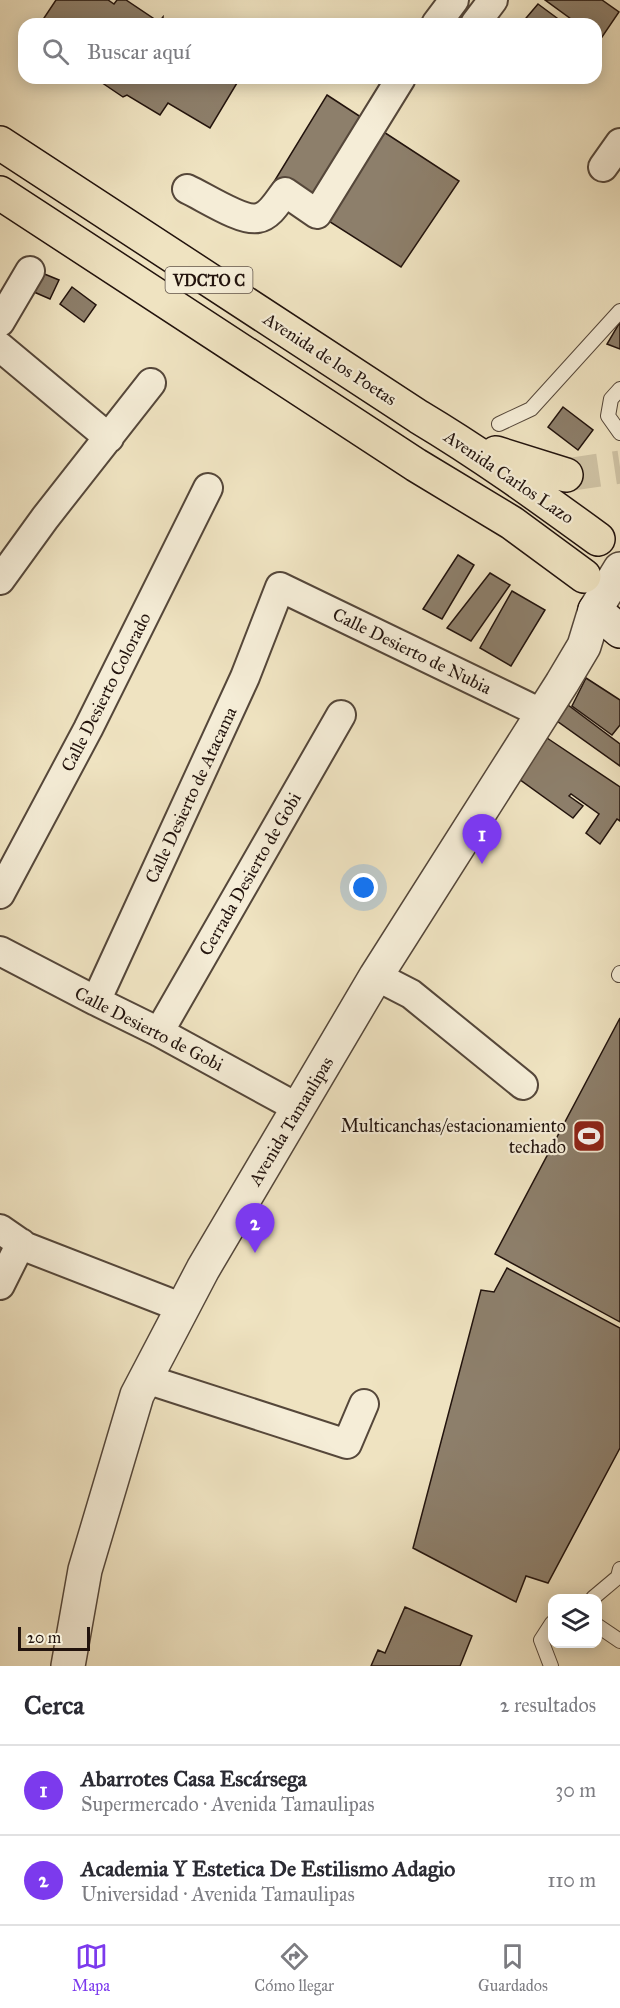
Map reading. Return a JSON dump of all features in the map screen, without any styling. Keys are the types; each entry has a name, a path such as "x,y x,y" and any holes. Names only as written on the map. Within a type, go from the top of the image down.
{"highway":[{"name":"Avenida de los Poetas","path":"0,143 418,417"},
{"name":"Avenida Carlos Lazo","path":"0,193 416,465 512,523 585,576"},
{"name":"Avenida Carlos Lazo","path":"418,417 461,442 598,538"},
{"path":"461,442 566,475"}],"street":[{"path":"440,18 454,0"},
{"path":"480,18 493,0"},
{"path":"188,189 246,218 258,219 269,213 285,192 317,214 397,84"},
{"path":"603,167 620,143"},
{"path":"0,321 30,271"},
{"path":"0,347 109,438"},
{"path":"0,580 45,518 151,383"},
{"name":"Calle Desierto Colorado","path":"0,894 88,729 208,488"},
{"name":"Avenida Tamaulipas","path":"68,1666 85,1570 137,1395 203,1269 376,976 584,646 611,619 620,569"},
{"name":"Calle Desierto de Nubia","path":"280,587 543,714"},
{"name":"Calle Desierto de Atacama","path":"96,1001 245,677 280,587"},
{"name":"Cerrada Desierto de Gobi","path":"159,1032 341,716"},
{"name":"Calle Desierto de Gobi","path":"0,951 159,1032 298,1108"},
{"path":"376,976 411,994 523,1085"},
{"path":"0,1285 11,1236 183,1308"},
{"path":"146,1379 347,1444 364,1404"}],"lane":[{"path":"499,424 531,409 620,311"},
{"path":"620,390 611,399 608,416 620,433"},
{"path":"599,1594 618,1577 620,1569"},
{"path":"548,1629 541,1640 551,1666"},
{"path":"602,1629 620,1641"}],"building":[{"path":"56,0 108,0 114,4 117,0 126,0 153,18 44,18"},
{"path":"545,0 602,0 619,12 602,37 602,18 570,18"},
{"path":"538,4 557,18 526,18"},
{"path":"104,84 236,84 210,128 168,103 160,115 127,95 123,97"},
{"path":"327,95 459,181 401,267 272,185"},
{"path":"42,273 59,280 50,299 34,292"},
{"path":"72,287 96,305 84,322 60,304"},
{"path":"620,322 620,349 607,344"},
{"path":"563,407 593,430 578,450 548,427"},
{"path":"458,555 474,565 442,619 423,609"},
{"path":"490,573 510,585 471,641 447,628"},
{"path":"512,591 545,610 511,666 480,648"},
{"path":"586,678 620,700 620,725 612,735 572,706"},
{"path":"568,705 620,744 620,766 557,721"},
{"path":"547,738 620,787 620,821 617,819 600,844 586,833 599,814 571,794 569,796 583,806 573,818 519,779"},
{"name":"Multicanchas/estacionamiento techado","path":"620,1018 620,1322 495,1254"},
{"path":"507,1268 620,1328 620,1448 548,1583 526,1576 516,1602 413,1548 481,1290 494,1292"},
{"path":"405,1607 472,1636 460,1666 371,1666 378,1650 385,1653"}],"tunnel":[{"path":"566,475 620,467"}],"place":[{"name":"Abarrotes Casa Escársega","path":"482,864"},
{"name":"Multicanchas/estacionamiento techado","path":"589,1136"},
{"name":"Academia Y Estetica De Estilismo Adagio","path":"255,1253"}]}
